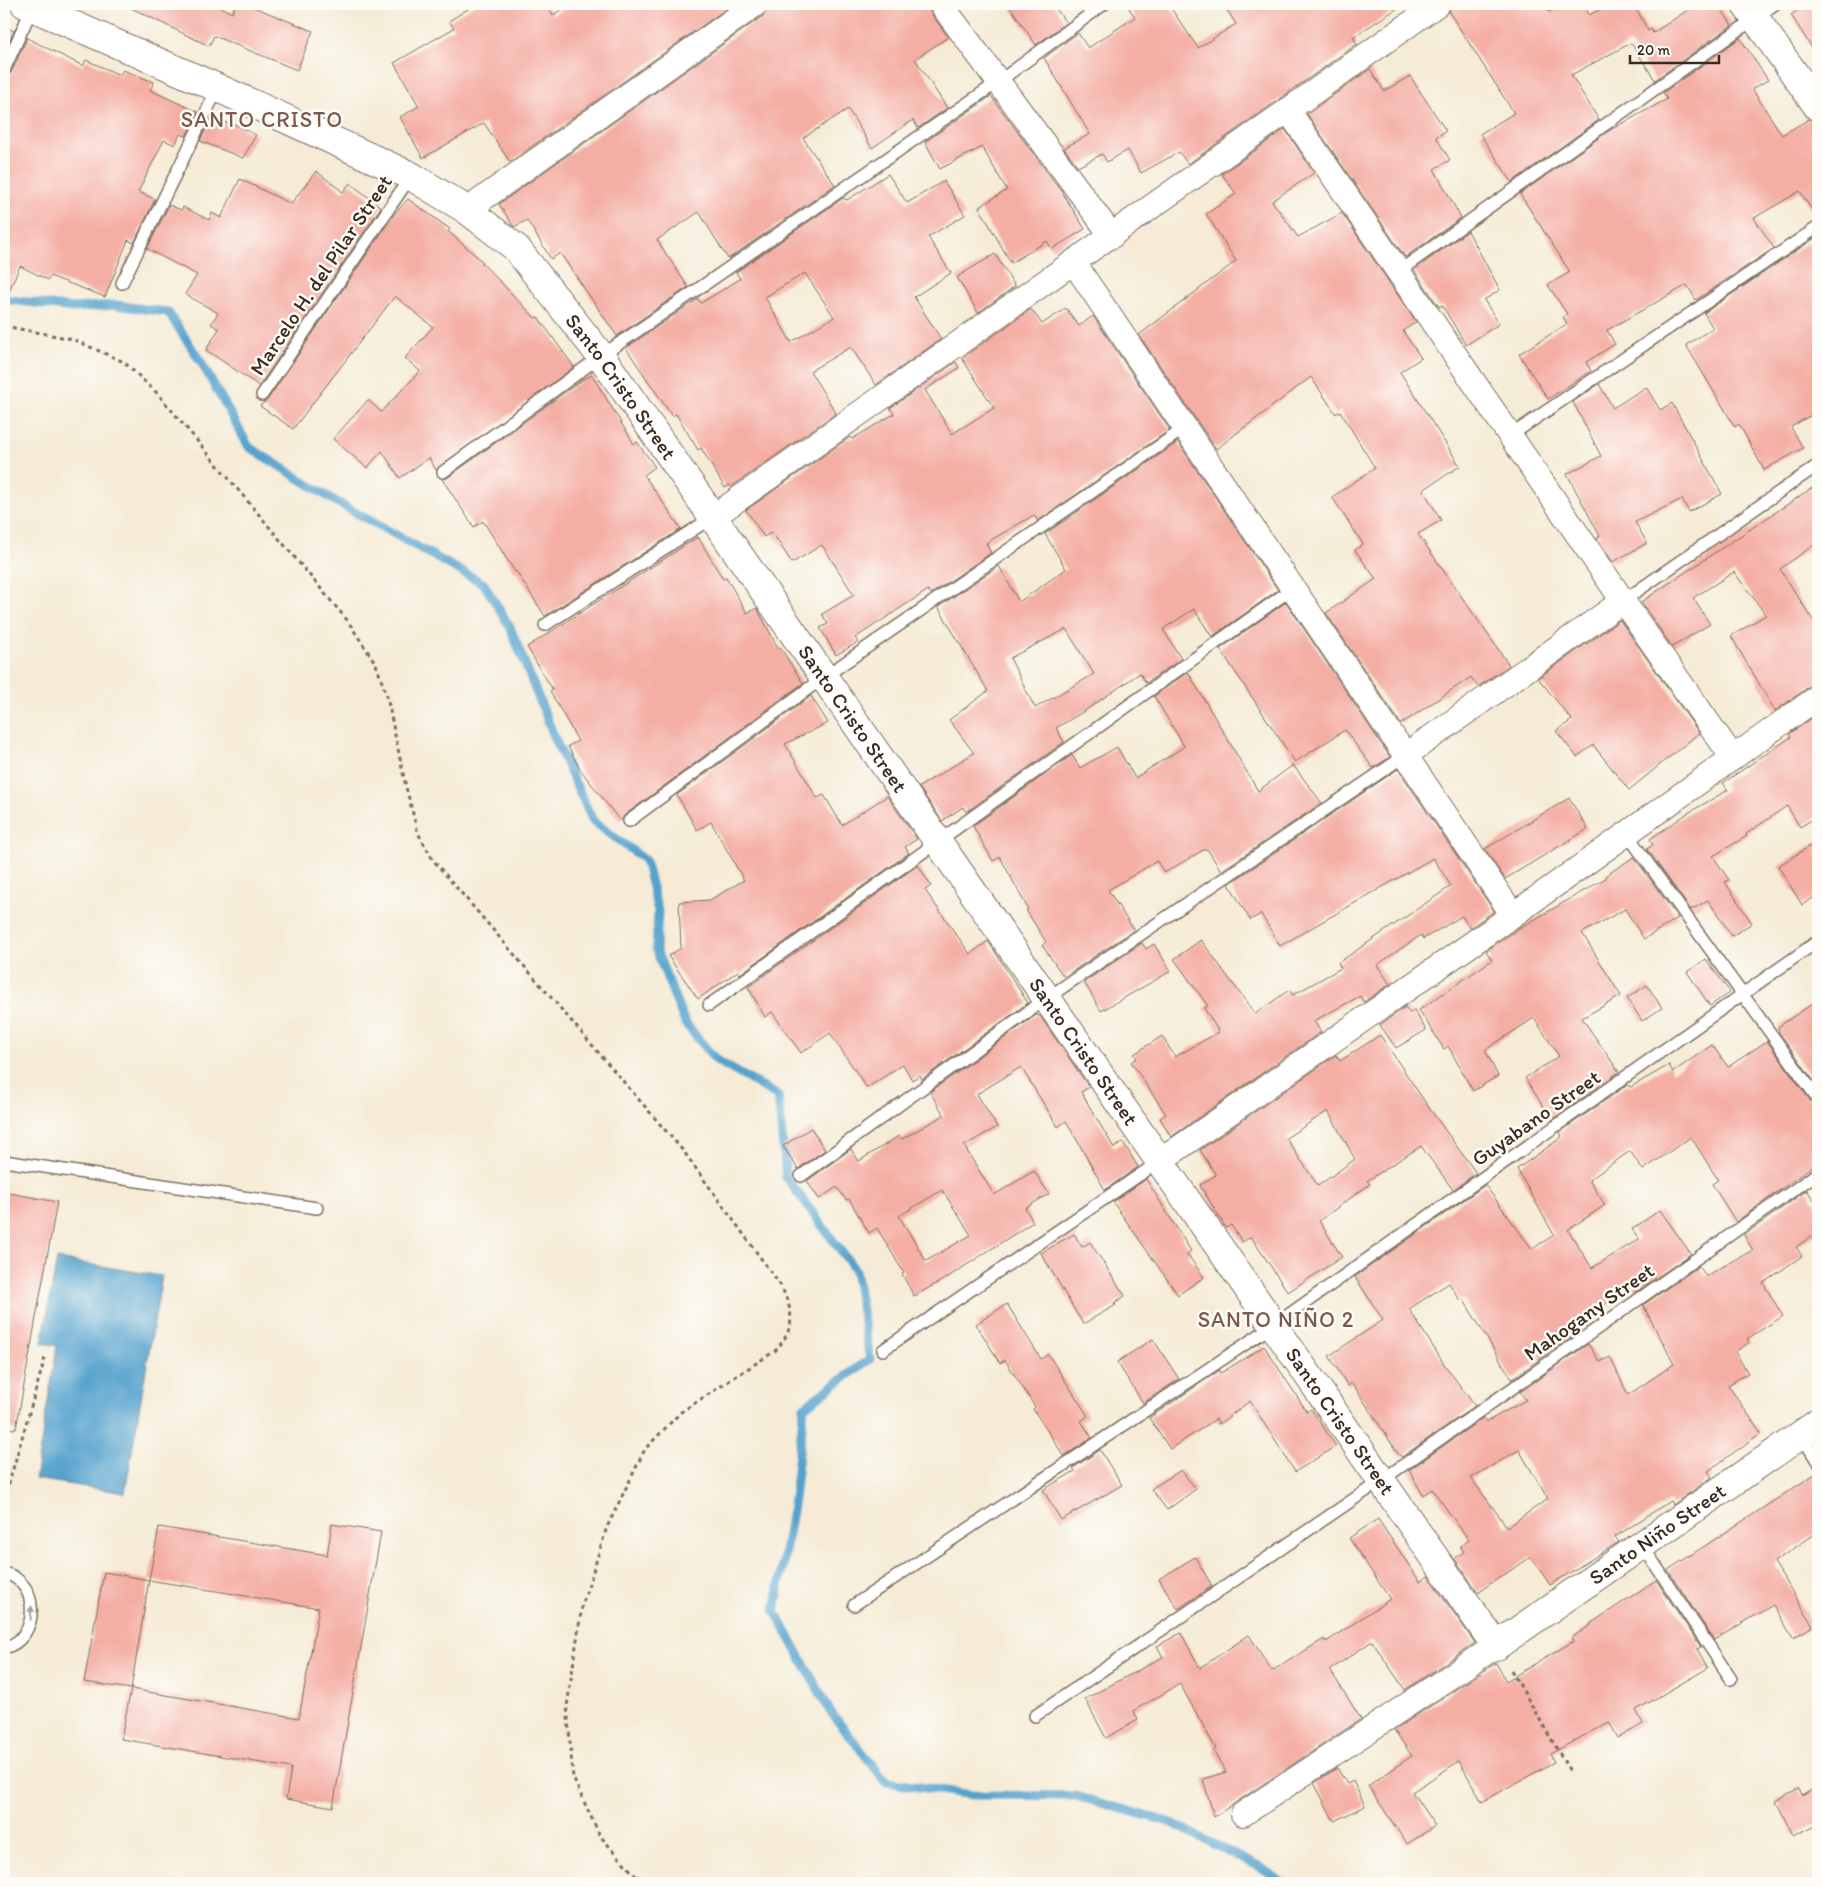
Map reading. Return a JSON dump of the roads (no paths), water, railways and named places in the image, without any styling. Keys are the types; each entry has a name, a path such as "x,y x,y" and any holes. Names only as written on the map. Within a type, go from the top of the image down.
{"street":[{"path":"466,210 756,4"},
{"path":"941,4 1112,236"},
{"path":"713,517 1438,4"},
{"name":"Santo Cristo Street","path":"30,5 411,176 466,210 516,248 601,356 1496,1646"},
{"path":"1758,8 1818,107"},
{"path":"1288,110 1512,435 1623,602 1733,758"},
{"path":"1074,263 1513,915"},
{"path":"1406,756 1623,602"},
{"path":"1160,1160 1513,915 1818,697"},
{"name":"Santo Niño Street","path":"1496,1646 1810,1429"},
{"path":"1243,1814 1496,1646"}],"lane":[{"path":"443,472 601,356 998,82 1104,4"},
{"path":"4,70 30,5"},
{"path":"1398,271 1758,8"},
{"path":"122,283 218,88"},
{"name":"Marcelo H. del Pilar Street","path":"262,395 411,176"},
{"path":"1512,435 1818,227"},
{"path":"629,821 824,677 1185,428"},
{"path":"1623,602 1818,465"},
{"path":"545,625 713,517"},
{"path":"709,1005 1293,588"},
{"path":"801,1176 1047,998 1406,756"},
{"path":"1628,834 1818,1099"},
{"name":"Guyabano Street","path":"854,1605 1274,1325 1818,940"},
{"path":"883,1350 1160,1160"},
{"path":"4,1161 317,1208"},
{"name":"Mahogany Street","path":"1035,1716 1382,1480 1818,1174"},
{"path":"1810,1429 1818,1462"},
{"path":"1642,1545 1731,1679"},
{"path":"4,1573 19,1581 27,1592 32,1604 32,1617 28,1630 19,1640 4,1648"}],"water":[{"path":"57,1259 162,1276 125,1493 35,1479 57,1346 42,1343"}],"waterway":[{"path":"4,299 73,308 115,305 168,312 201,362 249,447 335,501 484,584 510,627 558,746 593,821 645,860 658,911 656,950 685,1023 716,1060 778,1096 786,1177 855,1270 870,1359 804,1407 794,1499 775,1611 830,1711 886,1782 972,1795 1076,1796 1172,1823 1267,1871 1283,1883"}],"district":[{"name":"SANTO CRISTO","path":"262,119"},
{"name":"SANTO NIÑO 2","path":"1276,1319"}]}
